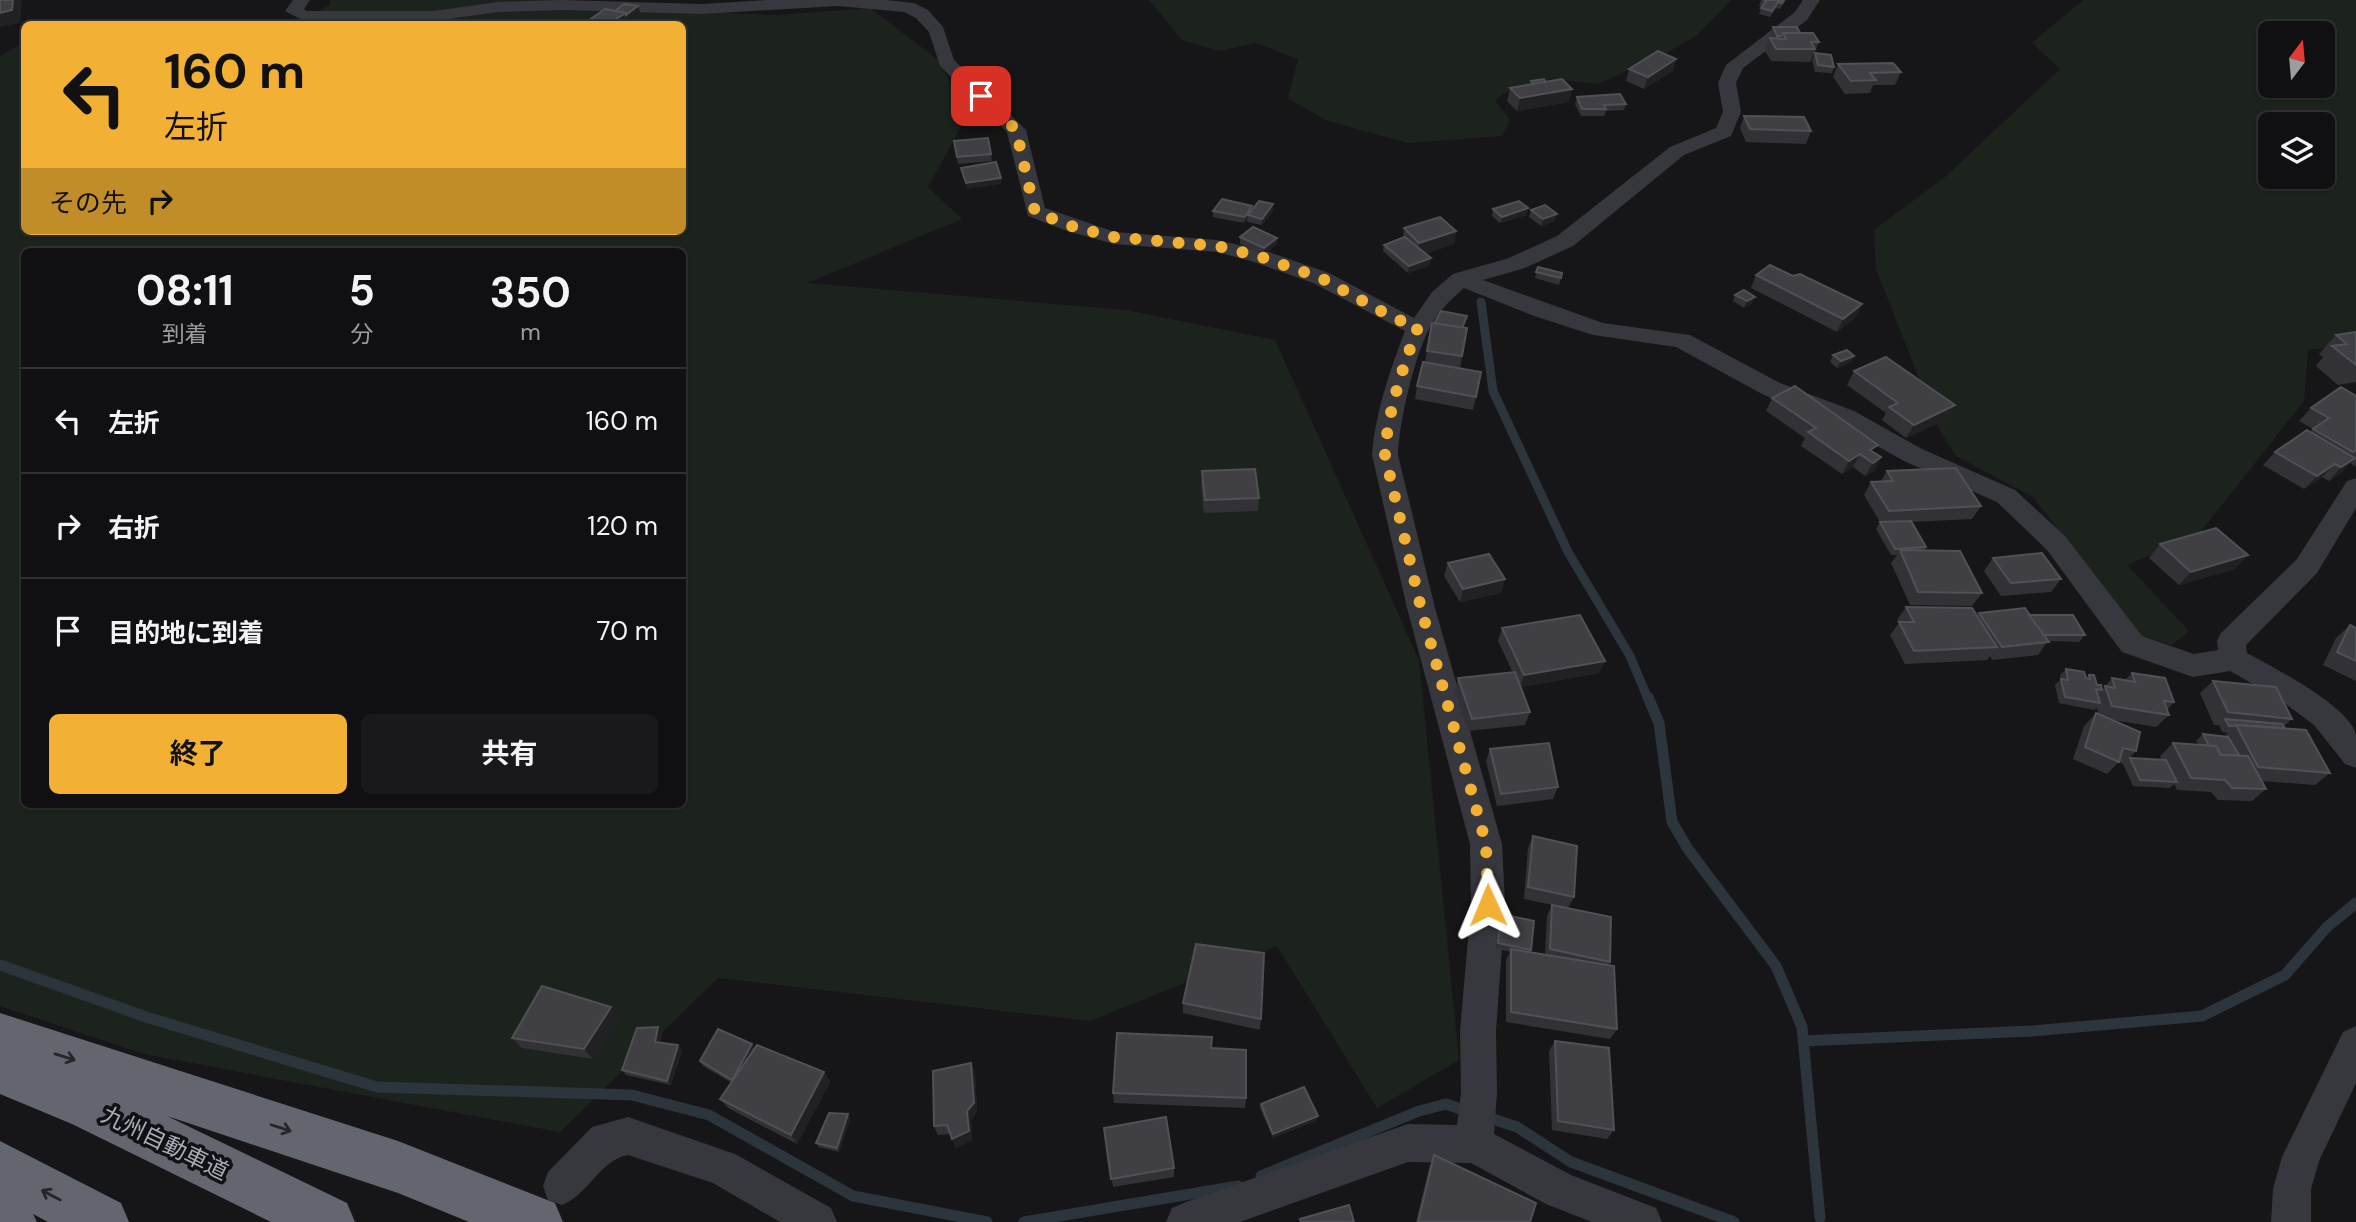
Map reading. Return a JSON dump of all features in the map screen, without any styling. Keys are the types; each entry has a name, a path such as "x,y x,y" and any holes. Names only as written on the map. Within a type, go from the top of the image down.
{"highway":[{"path":"0,1037 398,1167 549,1204"},
{"name":"九州自動車道","path":"0,1069 90,1106 328,1222"},
{"path":"0,1167 102,1222"},
{"path":"0,1208 10,1222"}],"street":[{"path":"302,0 294,10 304,16 435,16 498,7 564,5 702,9 838,1 908,7 922,14 937,31 946,62 1016,130 1035,212 1074,227 1114,237 1217,246 1258,256 1321,278 1394,318 1418,327"},
{"path":"1476,1122 1478,1031 1488,905 1486,844 1421,608 1385,455 1386,439 1407,357 1418,327 1440,297 1461,279 1517,263 1565,241 1677,151 1724,132 1732,112 1727,83 1735,65 1801,16 1812,0"},
{"path":"1461,279 1542,311 1601,330 1682,340 1772,389 1844,417 1913,455 2006,496 2056,543 2132,644 2193,666 2233,659 2286,689 2325,716 2356,755"},
{"path":"2233,659 2231,640 2307,566 2356,487"},
{"path":"2291,1222 2292,1189 2301,1157 2356,1044"},
{"path":"1186,1222 1408,1143 1476,1122"},
{"path":"1476,1122 1560,1190 1642,1222"},
{"path":"549,1204 605,1140 628,1136 722,1167 817,1222"}],"shaded area":[{"path":"330,0 574,0 589,8 778,15 870,8 937,59 968,114 928,187 962,219 807,283 1126,310 1275,340 1419,660 1459,1060 1377,1108 1277,946 1090,1021 718,978 560,1132 144,1054 0,1006 0,56 21,45 21,235 686,235 686,21 299,21 330,5"},
{"path":"1149,0 1731,0 1696,36 1598,84 1553,79 1514,87 1495,100 1510,120 1502,136 1408,143 1328,121 1288,99 1298,59 1255,43 1219,51 1182,40"},
{"path":"2083,0 2356,0 2356,344 2308,350 2304,401 2198,535 2127,565 2189,631 2172,645 2139,635 2033,497 1956,456 1939,429 1876,269 1874,230 1945,177 2060,69 2032,43"}],"building":[{"path":"0,0 13,0 12,10 0,13"},
{"path":"1764,0 1784,0 1782,3 1778,2 1772,11 1761,8 1766,1"},
{"path":"624,4 638,6 626,15 615,11"},
{"path":"605,9 626,13 612,21 588,21"},
{"path":"1773,27 1797,27 1800,33 1783,33 1777,36"},
{"path":"1783,33 1813,33 1819,42 1811,42 1815,49 1776,49 1770,38 1786,39"},
{"path":"1658,51 1676,59 1648,77 1629,69"},
{"path":"1815,53 1831,55 1834,67 1818,65"},
{"path":"1893,63 1901,72 1870,73 1876,80 1851,81 1838,64"},
{"path":"1544,79 1546,82 1533,84 1531,81"},
{"path":"1562,79 1572,89 1520,98 1510,88"},
{"path":"1620,94 1626,104 1604,105 1606,109 1582,109 1577,97"},
{"path":"1744,116 1804,117 1811,131 1750,129"},
{"path":"988,138 991,154 957,157 954,141"},
{"path":"996,162 1001,178 966,183 961,168"},
{"path":"1222,199 1252,206 1245,217 1213,211"},
{"path":"1259,201 1273,204 1262,219 1248,215"},
{"path":"1519,201 1528,208 1502,217 1493,209"},
{"path":"1545,205 1557,214 1543,219 1531,210"},
{"path":"1440,217 1456,231 1419,243 1404,228"},
{"path":"1253,227 1277,238 1264,248 1240,237"},
{"path":"1405,237 1431,258 1409,266 1384,245"},
{"path":"1770,265 1793,276 1800,274 1862,304 1843,319 1756,275"},
{"path":"1538,267 1562,273 1561,278 1536,272"},
{"path":"1744,290 1755,297 1747,301 1735,295"},
{"path":"1441,311 1467,316 1462,328 1434,324"},
{"path":"1432,323 1467,328 1462,356 1427,351"},
{"path":"2356,332 2356,365 2332,346 2347,344 2336,335"},
{"path":"1847,350 1854,356 1841,361 1833,355"},
{"path":"1886,357 1955,405 1914,425 1889,407 1898,403 1854,371"},
{"path":"1423,362 1481,372 1476,397 1417,386"},
{"path":"1795,386 1878,445 1870,450 1881,457 1873,463 1860,454 1849,461 1808,432 1816,428 1772,398"},
{"path":"2341,387 2356,396 2356,450 2353,452 2313,429 2329,418 2311,408"},
{"path":"2307,430 2355,458 2341,467 2335,464 2317,476 2275,452"},
{"path":"1956,468 1981,506 1889,511 1871,482 1893,481 1887,471"},
{"path":"1255,469 1259,498 1205,500 1202,471"},
{"path":"1911,521 1926,547 1895,549 1880,522"},
{"path":"2216,528 2248,555 2191,572 2160,544"},
{"path":"1900,550 1960,551 1982,593 1918,592"},
{"path":"2042,553 2061,579 2011,583 1993,558"},
{"path":"1489,554 1505,579 1463,589 1448,563"},
{"path":"1906,607 1972,608 1997,647 1914,651 1899,622 1914,622"},
{"path":"2025,608 2049,642 2002,647 1979,613"},
{"path":"1580,615 1605,661 1524,675 1502,628"},
{"path":"2029,615 2073,615 2085,635 2044,635"},
{"path":"2350,625 2356,628 2356,661 2337,652"},
{"path":"2066,669 2084,672 2086,678 2090,679 2089,675 2094,675 2097,685 2101,685 2102,690 2096,689 2100,703 2065,697 2061,679 2068,680"},
{"path":"1515,672 1530,712 1472,719 1458,678"},
{"path":"2132,673 2165,678 2174,702 2164,701 2169,715 2112,706 2105,686 2115,688 2112,678 2135,682"},
{"path":"2213,681 2276,687 2292,719 2228,712"},
{"path":"2096,713 2140,732 2136,751 2123,748 2119,762 2085,747"},
{"path":"2225,719 2282,724 2285,728 2229,726"},
{"path":"2236,725 2306,730 2330,773 2258,767"},
{"path":"2203,734 2228,737 2239,755 2221,755 2216,746 2209,746"},
{"path":"1549,743 1558,787 1501,794 1490,749"},
{"path":"2173,743 2216,746 2221,755 2248,756 2266,789 2232,788 2225,780 2191,778"},
{"path":"2130,758 2166,760 2177,782 2140,780"},
{"path":"1533,836 1577,846 1574,897 1528,887"},
{"path":"1552,905 1611,917 1610,962 1550,949"},
{"path":"1501,914 1534,921 1531,950 1498,943"},
{"path":"1196,944 1264,953 1261,1019 1183,1003"},
{"path":"1511,949 1614,966 1617,1029 1511,1012"},
{"path":"542,986 611,1007 584,1049 512,1038"},
{"path":"658,1027 655,1042 678,1045 667,1081 622,1070 637,1028"},
{"path":"718,1029 752,1044 732,1080 700,1061"},
{"path":"1117,1033 1212,1037 1211,1048 1246,1050 1246,1098 1113,1093"},
{"path":"1555,1041 1609,1048 1614,1130 1558,1121"},
{"path":"757,1045 824,1072 791,1135 720,1099"},
{"path":"971,1063 974,1103 967,1111 969,1131 952,1139 947,1125 934,1126 933,1071"},
{"path":"1304,1087 1318,1116 1273,1134 1261,1104"},
{"path":"829,1113 848,1114 837,1148 816,1143"},
{"path":"1166,1117 1174,1168 1111,1179 1104,1128"},
{"path":"1434,1155 1536,1203 1530,1222 1418,1222"},
{"path":"1349,1205 1354,1222 1301,1222 1300,1219"}],"waterway":[{"path":"1481,302 1493,391 1568,552 1630,656 1648,699"},
{"path":"1648,697 1659,723 1672,822 1688,849 1776,966 1802,1027 1803,1041"},
{"path":"1803,1041 2032,1031 2202,1016 2285,975 2327,927 2356,903"},
{"path":"0,965 146,1017 377,1087 632,1095 709,1115 853,1196 987,1222"},
{"path":"1803,1041 1820,1218"},
{"path":"1261,1176 1419,1111 1446,1104 1469,1112"},
{"path":"1484,1116 1517,1127 1571,1162 1734,1222"},
{"path":"1024,1222 1238,1186"}],"route":[{"path":"981,96 1016,130 1035,212 1074,227 1114,237 1217,246 1258,256 1321,278 1394,318 1418,327 1407,357 1386,439 1385,455 1421,608 1486,844 1488,905"}]}
